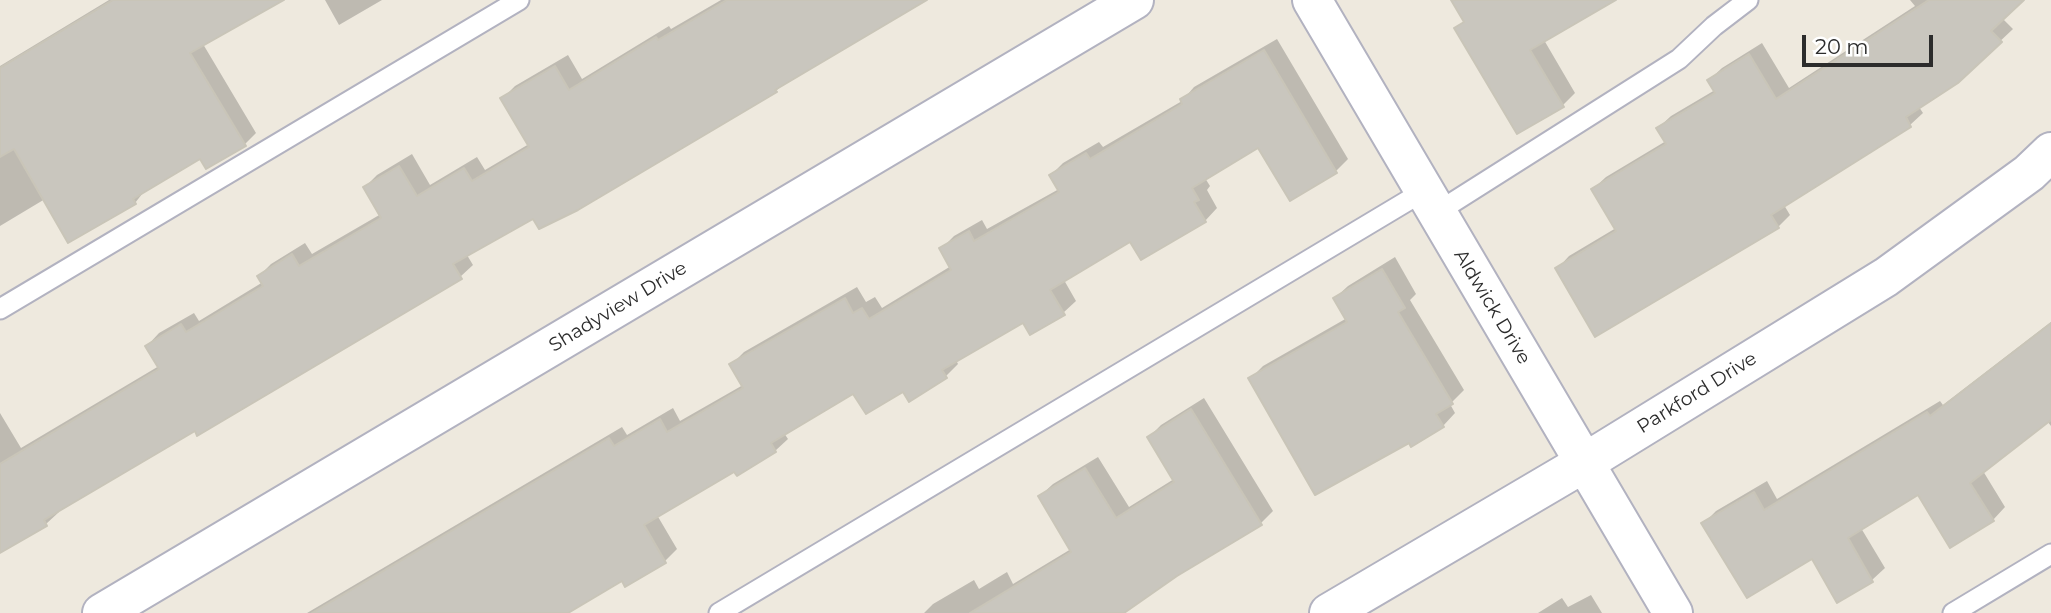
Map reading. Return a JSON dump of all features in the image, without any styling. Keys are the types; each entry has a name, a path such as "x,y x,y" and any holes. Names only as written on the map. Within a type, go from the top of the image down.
{"street":[{"name":"Shadyview Drive","path":"102,613 1134,0"},
{"name":"Aldwick Drive","path":"1312,0 1673,613"},
{"name":"Parkford Drive","path":"1329,613 1584,463 1886,277 2029,173 2051,152"}],"lane":[{"path":"0,309 519,0"},
{"path":"719,613 1679,59 1714,26 1748,0"},
{"path":"1953,613 2051,554"}],"building":[{"path":"113,0 284,0 190,53 246,146 206,169 200,159 133,199 136,204 68,243 14,149 0,157 0,68"},
{"path":"727,0 927,0 578,210 539,229 533,219 453,264 462,279 197,436 195,431 44,520 47,526 0,553 0,464 159,369 145,346 181,324 186,332 263,286 257,276 292,254 299,266 381,218 363,187 399,166 417,196 464,168 472,181 529,147 500,98 555,66 569,90 656,37 658,40"},
{"path":"1451,0 1616,0 1530,50 1564,107 1517,134 1454,28 1464,22"},
{"path":"1929,0 2024,0 1991,31 2002,42 1958,83 1906,117 1911,127 1771,215 1779,228 1595,337 1555,268 1616,231 1591,189 1666,144 1656,128 1715,93 1707,80 1749,54 1776,99"},
{"path":"1264,50 1337,173 1290,201 1258,148 1192,188 1199,200 1194,202 1206,222 1141,260 1130,242 1050,290 1065,315 1030,335 1023,323 942,370 947,378 909,402 903,392 866,414 853,394 771,443 776,452 737,476 734,472 644,525 666,563 625,587 622,581 568,613 312,613 609,438 614,446 660,419 667,432 743,388 729,364 845,298 853,313 862,308 869,319 951,270 939,248 969,231 974,241 1059,192 1049,175 1086,153 1090,159 1182,104 1180,99"},
{"path":"1382,269 1405,308 1398,312 1453,404 1436,414 1444,427 1411,447 1409,443 1315,495 1248,378 1347,322 1333,298"},
{"path":"2051,323 2051,420 1970,483 1994,521 1950,548 1918,495 1848,538 1873,582 1837,603 1812,559 1747,598 1701,523 1754,492 1764,510 1927,412 1930,416"},
{"path":"1191,409 1262,525 1177,576 1124,613 970,613 1071,552 1038,496 1085,468 1116,518 1174,482 1147,437"}]}
